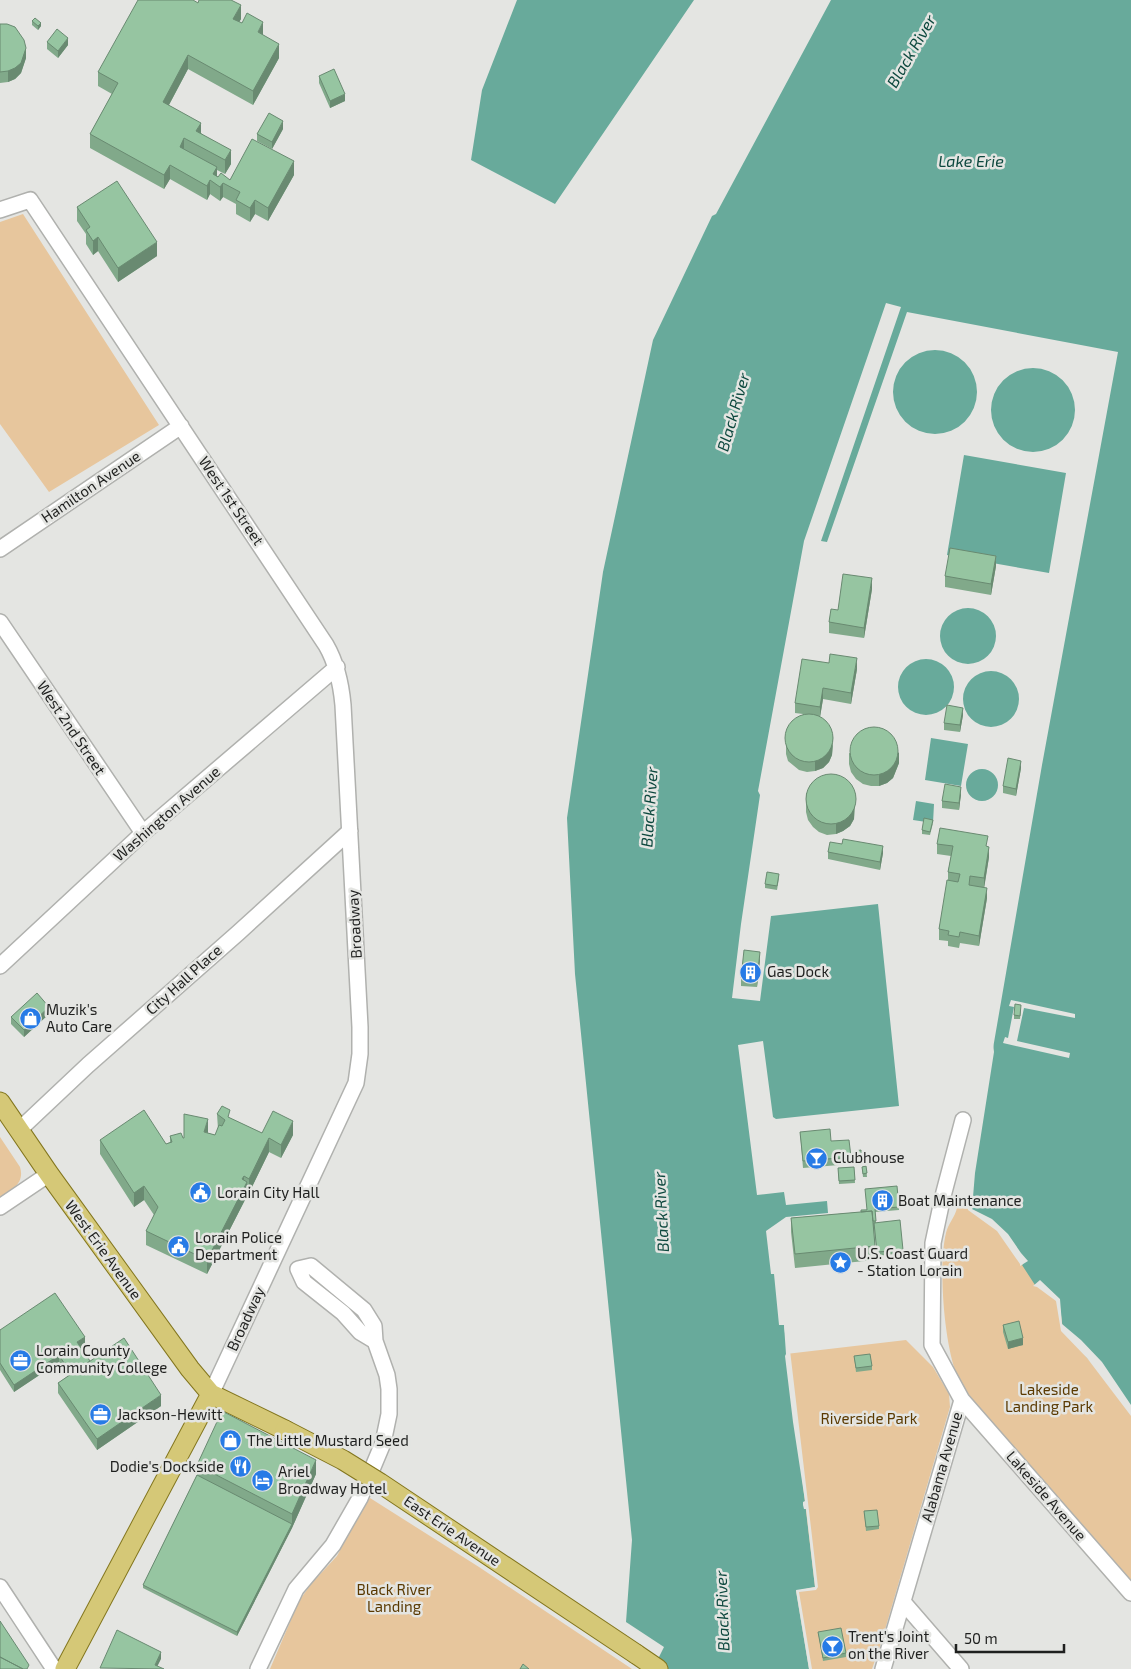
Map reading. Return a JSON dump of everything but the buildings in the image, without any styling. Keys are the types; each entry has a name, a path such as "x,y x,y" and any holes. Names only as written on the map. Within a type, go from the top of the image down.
{"main road":[{"name":"West Erie Avenue","path":"0,1102 48,1174 190,1369 211,1394"},
{"name":"East Erie Avenue","path":"211,1394 343,1460 658,1669"},
{"name":"Broadway","path":"65,1669 211,1394"}],"street":[{"name":"West 1st Street","path":"0,210 30,200 326,645 337,667 343,705 350,831"},
{"name":"Hamilton Avenue","path":"0,549 181,426"},
{"name":"West 2nd Street","path":"0,622 143,833"},
{"name":"Washington Avenue","path":"0,966 143,833 337,667"},
{"name":"City Hall Place","path":"19,1130 350,831"},
{"name":"Broadway","path":"211,1394 356,1082 359,1068 360,1027 350,831"},
{"name":"Alabama Avenue","path":"883,1669 962,1400 932,1345 931,1303 933,1243 963,1120"},
{"path":"0,1207 48,1174"},
{"path":"258,1669 296,1590 333,1544 360,1498 383,1444 389,1414 387,1375 375,1341 374,1326 364,1310 311,1266 298,1269 274,1257"},
{"name":"Lakeside Avenue","path":"962,1400 1131,1593"},
{"path":"0,1587 54,1669"},
{"path":"903,1602 961,1669"}],"green space":[{"path":"23,214 159,425 49,492 0,424 0,222"},
{"path":"0,1137 20,1167 21,1177 19,1182 9,1192 0,1198"},
{"name":"Lakeside Landing Park","path":"957,1208 970,1209 998,1230 1059,1300 1089,1356 1131,1413 1131,1580 973,1401 957,1375 952,1361 946,1325 943,1264 946,1233"},
{"name":"Riverside Park","path":"906,1340 933,1367 949,1394 950,1407 882,1640 872,1669 809,1669 796,1590 786,1354"},
{"name":"Black River Landing","path":"370,1498 479,1567 632,1669 270,1669 299,1601 311,1584 337,1556 363,1507"}],"water":[{"path":"517,0 694,0 555,204 471,160 482,90"},
{"path":"831,0 1131,0 1131,1413 1115,1390 1063,1330 1059,1300 1037,1284 1035,1285 1023,1264 998,1230 970,1209 969,1187 1042,765 1118,352 907,312 827,542 821,541 901,307 886,303 804,541 758,791 760,795 732,998 760,1001 771,916 878,904 899,1106 776,1119 773,1117 763,1041 738,1045 757,1195 784,1192 786,1205 827,1201 828,1213 786,1217 766,1231 771,1274 774,1274 779,1325 784,1325 815,1587 796,1591 809,1669 653,1669 664,1647 626,1622 632,1540 575,974 567,818 603,572 653,340 712,216 716,214"},
{"path":"935,350 951,353 965,362 974,376 977,392 974,408 965,422 951,431 935,434 919,431 905,422 896,408 893,392 896,376 905,362 919,353"},
{"path":"1033,368 1049,371 1063,380 1072,394 1075,410 1072,426 1063,440 1049,449 1033,452 1017,449 1003,440 994,426 991,410 994,394 1003,380 1017,371"},
{"path":"964,455 1066,473 1049,573 947,555"},
{"path":"963,608 973,608 988,616 994,625 996,636 994,647 988,656 973,664 963,664 952,659 945,652 940,641 940,631 945,620 952,613"},
{"path":"921,659 931,659 946,667 952,676 954,687 952,698 946,707 931,715 921,715 910,710 903,703 898,692 898,682 903,671 910,664"},
{"path":"986,671 996,671 1011,679 1017,688 1019,699 1017,710 1011,719 996,727 986,727 975,722 968,715 963,704 963,694 968,683 975,676"},
{"path":"931,738 968,744 961,786 925,780"},
{"path":"982,769 988,770 993,774 997,779 997,791 993,796 988,800 982,801 976,800 971,796 967,791 966,785 967,779 971,774 976,770"},
{"path":"916,801 934,804 933,823 913,820"}],"pier":[{"path":"1011,1000 1075,1014 1075,1018 1024,1008 1017,1041 1070,1053 1069,1058 1003,1043 1005,1037 1008,1038 1014,1007 1009,1006"},
{"path":"993,1043 994,1052 975,1173 972,1209 992,1219 1008,1234 1028,1261 1020,1266 997,1231 968,1210 966,1186 978,1114"},
{"path":"1040,1280 1060,1299 1062,1324 1102,1362 1131,1405 1131,1416 1087,1358 1061,1331 1056,1301 1033,1286"},
{"path":"784,1325 787,1325 818,1587 816,1590 799,1592 812,1669 809,1669 796,1590 815,1587 785,1356"}],"place":[{"name":"Gas Dock","path":"751,972"},
{"name":"Muzik's Auto Care","path":"30,1019"},
{"name":"Clubhouse","path":"817,1158"},
{"name":"Lorain City Hall","path":"201,1193"},
{"name":"Boat Maintenance","path":"882,1201"},
{"name":"Lorain Police Department","path":"179,1247"},
{"name":"U.S. Coast Guard - Station Lorain","path":"841,1263"},
{"name":"Lorain County Community College","path":"20,1360"},
{"name":"Jackson-Hewitt","path":"101,1415"},
{"name":"The Little Mustard Seed","path":"231,1441"},
{"name":"Dodie's Dockside","path":"240,1467"},
{"name":"Ariel Broadway Hotel","path":"262,1481"},
{"name":"Trent's Joint on the River","path":"832,1646"}],"water label":[{"name":"Black River","path":"911,51"},
{"name":"Lake Erie","path":"971,161"},
{"name":"Black River","path":"733,412"},
{"name":"Black River","path":"649,807"},
{"name":"Black River","path":"661,1212"},
{"name":"Black River","path":"722,1611"}]}
